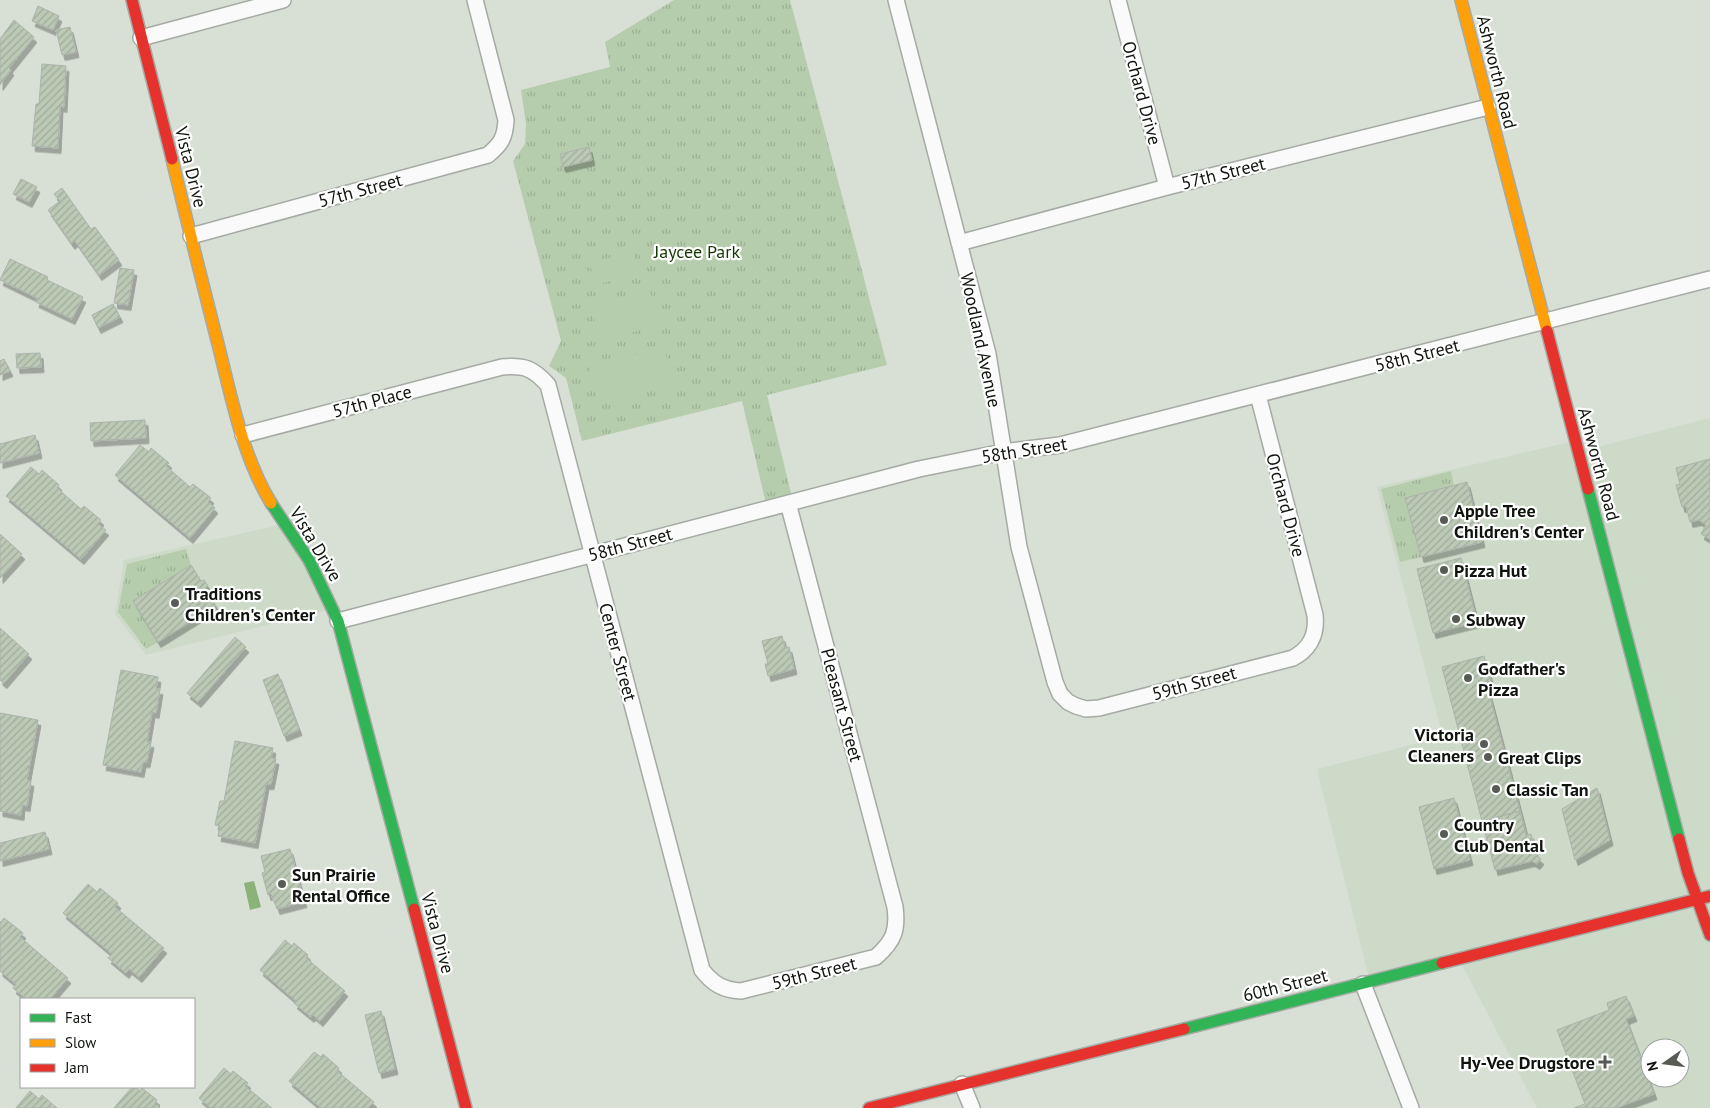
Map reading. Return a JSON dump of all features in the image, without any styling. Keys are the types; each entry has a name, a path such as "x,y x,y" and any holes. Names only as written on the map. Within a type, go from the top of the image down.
{"main road":[{"name":"Vista Drive","path":"132,0 228,384 243,435 258,479 267,496 305,553 325,591 338,622 466,1108"},
{"name":"Ashworth Road","path":"1461,0 1688,873 1710,935"},
{"name":"60th Street","path":"869,1108 1710,896"}],"street":[{"path":"141,38 283,0"},
{"name":"57th Street","path":"191,236 488,155 499,146 506,133 506,120 476,0"},
{"name":"Woodland Avenue","path":"896,0 988,354 1019,547 1055,682"},
{"name":"Orchard Drive","path":"1118,0 1167,187"},
{"name":"57th Street","path":"959,243 1167,187 1488,107"},
{"name":"58th Street","path":"338,622 919,469 1003,452 1060,445 1544,323 1710,279"},
{"name":"Center Street","path":"502,368 516,366 529,369 540,375 548,385 702,970"},
{"name":"57th Place","path":"243,435 502,368"},
{"name":"Orchard Drive","path":"1258,395 1315,615"},
{"name":"Pleasant Street","path":"788,502 895,907"},
{"name":"59th Street","path":"1055,682 1060,694 1068,702 1086,709 1099,708 1289,659 1300,654 1309,646 1315,631 1315,615"},
{"name":"59th Street","path":"702,970 710,981 717,986 741,991 876,957 886,948 894,936 897,922 895,907"},
{"path":"1363,984 1412,1108"},
{"path":"962,1084 972,1108"}],"shaded area":[{"path":"1710,418 1710,1108 1537,1108 1459,959 1370,982 1317,769 1443,737 1377,487 1574,441 1578,452"},
{"path":"284,524 332,609 146,655 115,614 124,560"},
{"path":"254,881 261,907 250,910 244,883"}],"green space":[{"name":"Jaycee Park","path":"674,0 790,0 887,365 767,395 793,501 767,508 742,401 582,441 566,378 549,366 561,341 513,161 525,144 526,124 521,90 610,67 605,42"},
{"path":"633,252 638,274 595,285 590,263"},
{"path":"650,291 659,325 600,341 591,307"},
{"path":"664,347 674,384 599,404 589,367"},
{"path":"1451,471 1454,486 1406,498 1421,557 1400,562 1381,489"},
{"path":"186,549 191,565 133,601 158,642 146,649 118,612 127,564"}],"building":[{"path":"38,6 59,16 53,30 32,21"},
{"path":"14,20 34,37 9,68 11,70 0,85 0,39"},
{"path":"70,27 76,52 62,55 56,30"},
{"path":"42,64 66,66 64,107 60,106 58,148 32,146 36,104 39,104"},
{"path":"589,147 592,160 563,167 560,154"},
{"path":"21,179 37,187 29,202 13,194"},
{"path":"62,188 91,229 95,227 119,260 99,275 75,241 72,244 48,210 60,201 54,194"},
{"path":"10,259 48,277 47,280 83,297 72,319 36,302 37,298 0,280"},
{"path":"120,268 134,270 128,305 114,303"},
{"path":"113,304 120,317 98,328 92,315"},
{"path":"40,353 41,367 17,368 16,354"},
{"path":"4,359 10,371 0,375 0,361"},
{"path":"145,420 146,438 91,441 90,423"},
{"path":"35,435 39,453 0,463 0,444"},
{"path":"140,445 149,452 151,448 169,463 166,466 190,487 193,484 211,498 208,502 215,508 190,538 115,475"},
{"path":"1710,459 1710,539 1701,534 1706,525 1699,520 1690,522 1686,506 1682,507 1676,485 1680,484 1676,468"},
{"path":"31,467 39,474 42,470 59,485 57,488 81,509 84,506 101,520 98,524 106,530 81,559 6,496"},
{"name":"Apple Tree Children's Center","path":"1467,482 1482,542 1421,557 1405,498"},
{"path":"0,534 22,554 0,578"},
{"path":"1461,558 1477,622 1433,633 1417,569"},
{"name":"Traditions Children's Center","path":"191,565 201,581 204,580 208,586 205,588 216,606 158,642 133,601"},
{"path":"0,628 29,654 4,683 0,680"},
{"path":"782,636 785,648 789,647 794,669 768,676 765,664 768,664 762,641"},
{"path":"235,637 246,647 198,702 187,693"},
{"path":"1484,656 1491,681 1486,682 1520,811 1482,821 1442,667"},
{"path":"121,670 158,677 156,689 160,689 156,713 152,712 147,742 151,742 147,762 143,762 141,772 103,765"},
{"path":"278,674 299,730 284,736 263,680"},
{"path":"0,713 38,720 27,780 31,781 27,806 22,805 21,815 0,811"},
{"path":"235,741 273,748 271,758 276,759 271,784 266,784 255,843 218,836 220,826 215,825 220,801 224,801"},
{"path":"1597,788 1610,840 1575,860 1562,809"},
{"name":"Country Club Dental","path":"1454,798 1470,860 1434,869 1419,807"},
{"path":"1520,811 1526,835 1531,834 1536,855 1541,859 1537,864 1532,861 1495,870 1482,821"},
{"path":"45,832 49,849 0,861 0,843"},
{"name":"Sun Prairie Rental Office","path":"290,849 304,902 277,909 271,894 268,895 262,873 265,872 261,856"},
{"path":"88,884 97,892 100,888 118,903 115,907 164,948 139,977 129,969 126,973 108,958 112,954 63,913"},
{"path":"4,918 23,933 20,937 68,978 51,998 25,998 13,988 16,984 0,971 1,922"},
{"path":"285,940 292,946 294,943 308,955 306,958 345,991 320,1021 313,1015 311,1017 294,1003 296,1001 260,970"},
{"name":"Hy-Vee Drugstore","path":"1626,996 1634,1016 1626,1019 1640,1056 1640,1088 1652,1088 1654,1094 1616,1108 1574,1108 1585,1104 1557,1030 1609,1010 1607,1003"},
{"path":"381,1011 395,1069 379,1073 365,1015"},
{"path":"314,1052 321,1057 323,1054 339,1068 337,1071 374,1102 368,1108 321,1108 289,1081"},
{"path":"224,1068 231,1074 233,1071 248,1083 245,1086 272,1108 211,1108 199,1098"},
{"path":"131,1088 136,1088 140,1091 142,1088 157,1100 155,1103 160,1108 114,1108"},
{"path":"30,1091 39,1099 42,1095 57,1108 16,1108"}],"traffic: fast":[{"path":"1588,489 1679,839"},
{"path":"271,503 309,560 338,621 414,909"},
{"path":"1184,1029 1442,963"}],"traffic: slow":[{"path":"1461,0 1547,331"},
{"path":"172,159 239,428 253,467 271,503"}],"traffic: jam":[{"path":"132,0 172,159"},
{"path":"1547,331 1588,489"},
{"path":"1679,839 1688,873 1710,935"},
{"path":"1442,963 1710,896"},
{"path":"414,909 466,1108"},
{"path":"869,1108 1184,1029"}],"place":[{"name":"Apple Tree Children's Center","path":"1444,520"},
{"name":"Pizza Hut","path":"1444,570"},
{"name":"Traditions Children's Center","path":"175,603"},
{"name":"Subway","path":"1456,619"},
{"name":"Godfather's Pizza","path":"1468,678"},
{"name":"Victoria Cleaners","path":"1484,744"},
{"name":"Great Clips","path":"1488,757"},
{"name":"Classic Tan","path":"1496,789"},
{"name":"Country Club Dental","path":"1444,834"},
{"name":"Sun Prairie Rental Office","path":"282,884"},
{"name":"Hy-Vee Drugstore","path":"1605,1062"}]}
